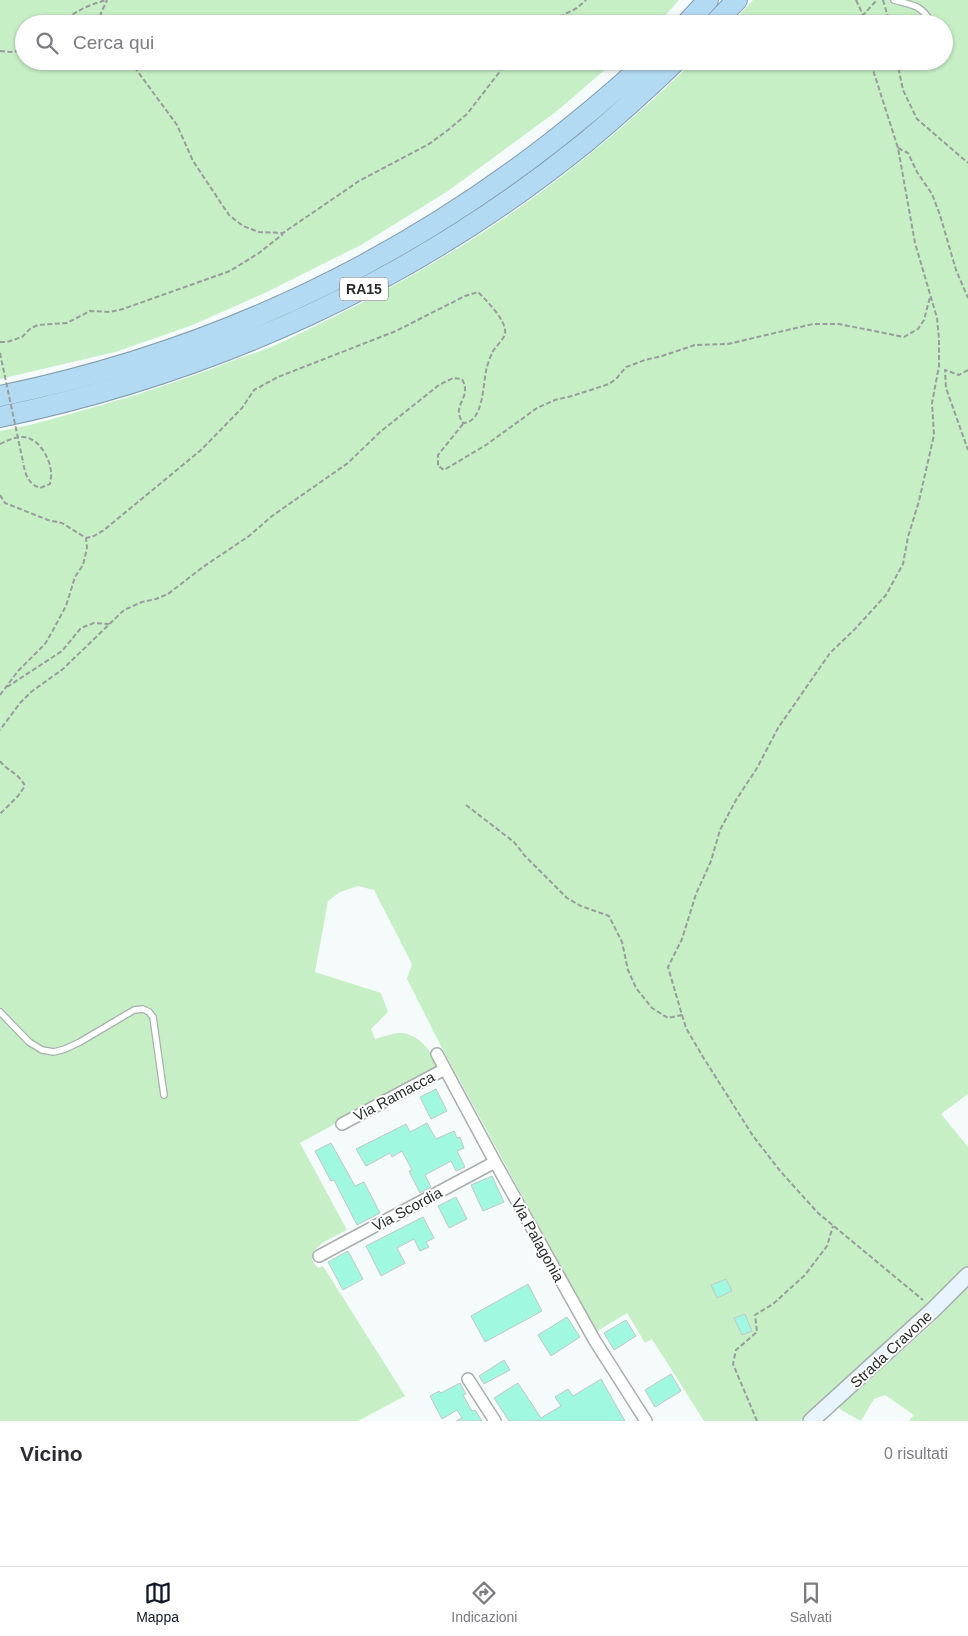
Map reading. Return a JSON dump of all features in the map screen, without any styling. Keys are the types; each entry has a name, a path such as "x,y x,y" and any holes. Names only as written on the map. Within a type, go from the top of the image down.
{"highway":[{"path":"694,15 708,0"},
{"path":"723,15 737,0"},
{"name":"RA15","path":"0,396 50,386 93,374 195,341 246,322 360,268 419,234 492,187 573,125 637,70"},
{"name":"RA15","path":"0,417 55,406 202,360 292,324 368,287 458,234 542,176 621,112 666,70"}],"street":[{"name":"Via Palagonia","path":"437,1054 595,1341 646,1421"},
{"name":"Via Ramacca","path":"342,1124 445,1069"},
{"name":"Via Scordia","path":"319,1256 495,1162"},
{"name":"Strada Cravone","path":"811,1421 934,1309 968,1275"},
{"path":"468,1378 495,1421"}],"lane":[{"path":"894,0 913,5 926,12 928,15"},
{"path":"0,1012 29,1042 42,1050 54,1052 64,1050 80,1042 134,1010 143,1009 149,1012 153,1017 155,1025 156,1046 164,1095"}],"path":[{"path":"71,15 87,6 106,0"},
{"path":"101,15 106,0"},
{"path":"563,15 577,8 586,0"},
{"path":"856,0 863,15 877,0"},
{"path":"883,0 887,15"},
{"path":"0,51 15,51"},
{"path":"137,70 177,125 193,161 229,215 243,226 259,232 283,233"},
{"path":"0,342 7,342 22,337 31,328 38,325 67,322 90,311 110,312 123,309 230,271 259,253 283,233 359,182 429,144 448,130 467,114 501,70"},
{"path":"874,70 898,148 915,243 937,318 939,366 932,403 934,435 919,501 908,537 903,564 886,596 830,653 778,728 758,768 736,800 720,830 711,861 696,894 682,938 668,967 686,1028 753,1136 781,1172 818,1213 934,1309"},
{"path":"899,70 903,90 917,119 968,163"},
{"path":"898,148 908,153 917,172 932,194 956,270 968,298"},
{"path":"0,495 5,503 48,520 62,523 86,538 94,536 104,530 194,456 242,408 254,390 278,377 396,331 465,296 478,292 500,317 506,330 493,351 487,368 479,412 467,423 463,423 438,455 438,466 444,470 486,445 537,408 555,400 609,384 626,367 645,360 695,345 728,344 812,324 838,324 904,337 918,329 924,320 930,298"},
{"path":"0,353 23,462 26,477 35,486 40,488 50,484 52,473 47,456 35,441 23,437 8,440 0,444"},
{"path":"968,370 959,375 945,370 946,388 968,450"},
{"path":"0,730 20,703 31,692 63,669 124,610 168,594 203,567 249,536 272,516 348,463 380,432 439,385 453,378 462,379 466,386 466,393 458,409 459,417 463,423"},
{"path":"0,694 18,671 45,644 52,632 66,606 75,577 83,565 87,548 86,538"},
{"path":"5,688 62,651 81,628 94,623 110,624"},
{"path":"0,761 21,778 25,786 0,814"},
{"path":"466,805 514,842 525,856 567,898 581,906 609,916 622,942 628,970 636,988 652,1008 668,1018 682,1015"},
{"path":"757,1421 733,1364 736,1350 757,1332 756,1315 773,1304 805,1274 827,1246 833,1226"}],"green space":[{"path":"0,0 679,0 666,15 15,15 15,70 605,70 557,111 448,191 361,245 265,293 190,326 115,352 0,379"},
{"path":"753,0 968,0 968,1094 941,1114 968,1147 968,1266 918,1315 800,1421 704,1421 652,1339 645,1343 627,1313 596,1332 441,1046 407,979 412,964 374,890 358,886 340,892 328,901 315,972 381,993 388,1012 371,1029 375,1039 398,1033 412,1036 428,1049 439,1067 300,1143 347,1230 320,1245 313,1254 313,1261 318,1268 323,1266 405,1396 358,1421 0,1421 0,431 26,426 139,394 277,345 372,297 460,247 563,176 608,139 684,70 953,70 953,15 739,15"},
{"path":"968,1286 968,1421 909,1421 914,1415 885,1395 874,1399 861,1421 841,1410 839,1407 933,1323"}],"building":[{"path":"436,1089 447,1111 431,1119 420,1097"},
{"path":"427,1123 436,1139 454,1131 457,1138 460,1137 464,1148 457,1151 465,1167 456,1171 451,1161 425,1175 431,1187 420,1193 409,1171 412,1170 402,1151 392,1157 390,1153 366,1166 356,1149 406,1124 410,1132"},
{"path":"331,1143 355,1186 364,1182 380,1213 357,1225 334,1180 331,1181 315,1151"},
{"path":"492,1176 504,1202 483,1211 471,1185"},
{"path":"456,1197 467,1219 449,1228 438,1206"},
{"path":"423,1217 434,1238 426,1242 429,1247 420,1251 414,1239 397,1248 405,1263 381,1276 366,1246"},
{"path":"348,1251 363,1279 343,1290 328,1262"},
{"path":"726,1279 732,1291 717,1298 711,1285"},
{"path":"528,1284 542,1311 485,1342 471,1316"},
{"path":"745,1314 752,1331 742,1335 734,1318"},
{"path":"567,1317 580,1337 551,1356 538,1335"},
{"path":"626,1320 636,1336 614,1350 604,1333"},
{"path":"504,1360 510,1370 484,1384 479,1376"},
{"path":"671,1374 681,1391 655,1407 645,1390"},
{"path":"601,1379 625,1421 509,1421 494,1398 518,1383 541,1418 561,1406 555,1397 568,1389 573,1396"},
{"path":"460,1383 466,1394 463,1395 472,1411 475,1410 482,1421 456,1421 462,1418 457,1410 442,1419 430,1396 439,1391 441,1393"}]}
